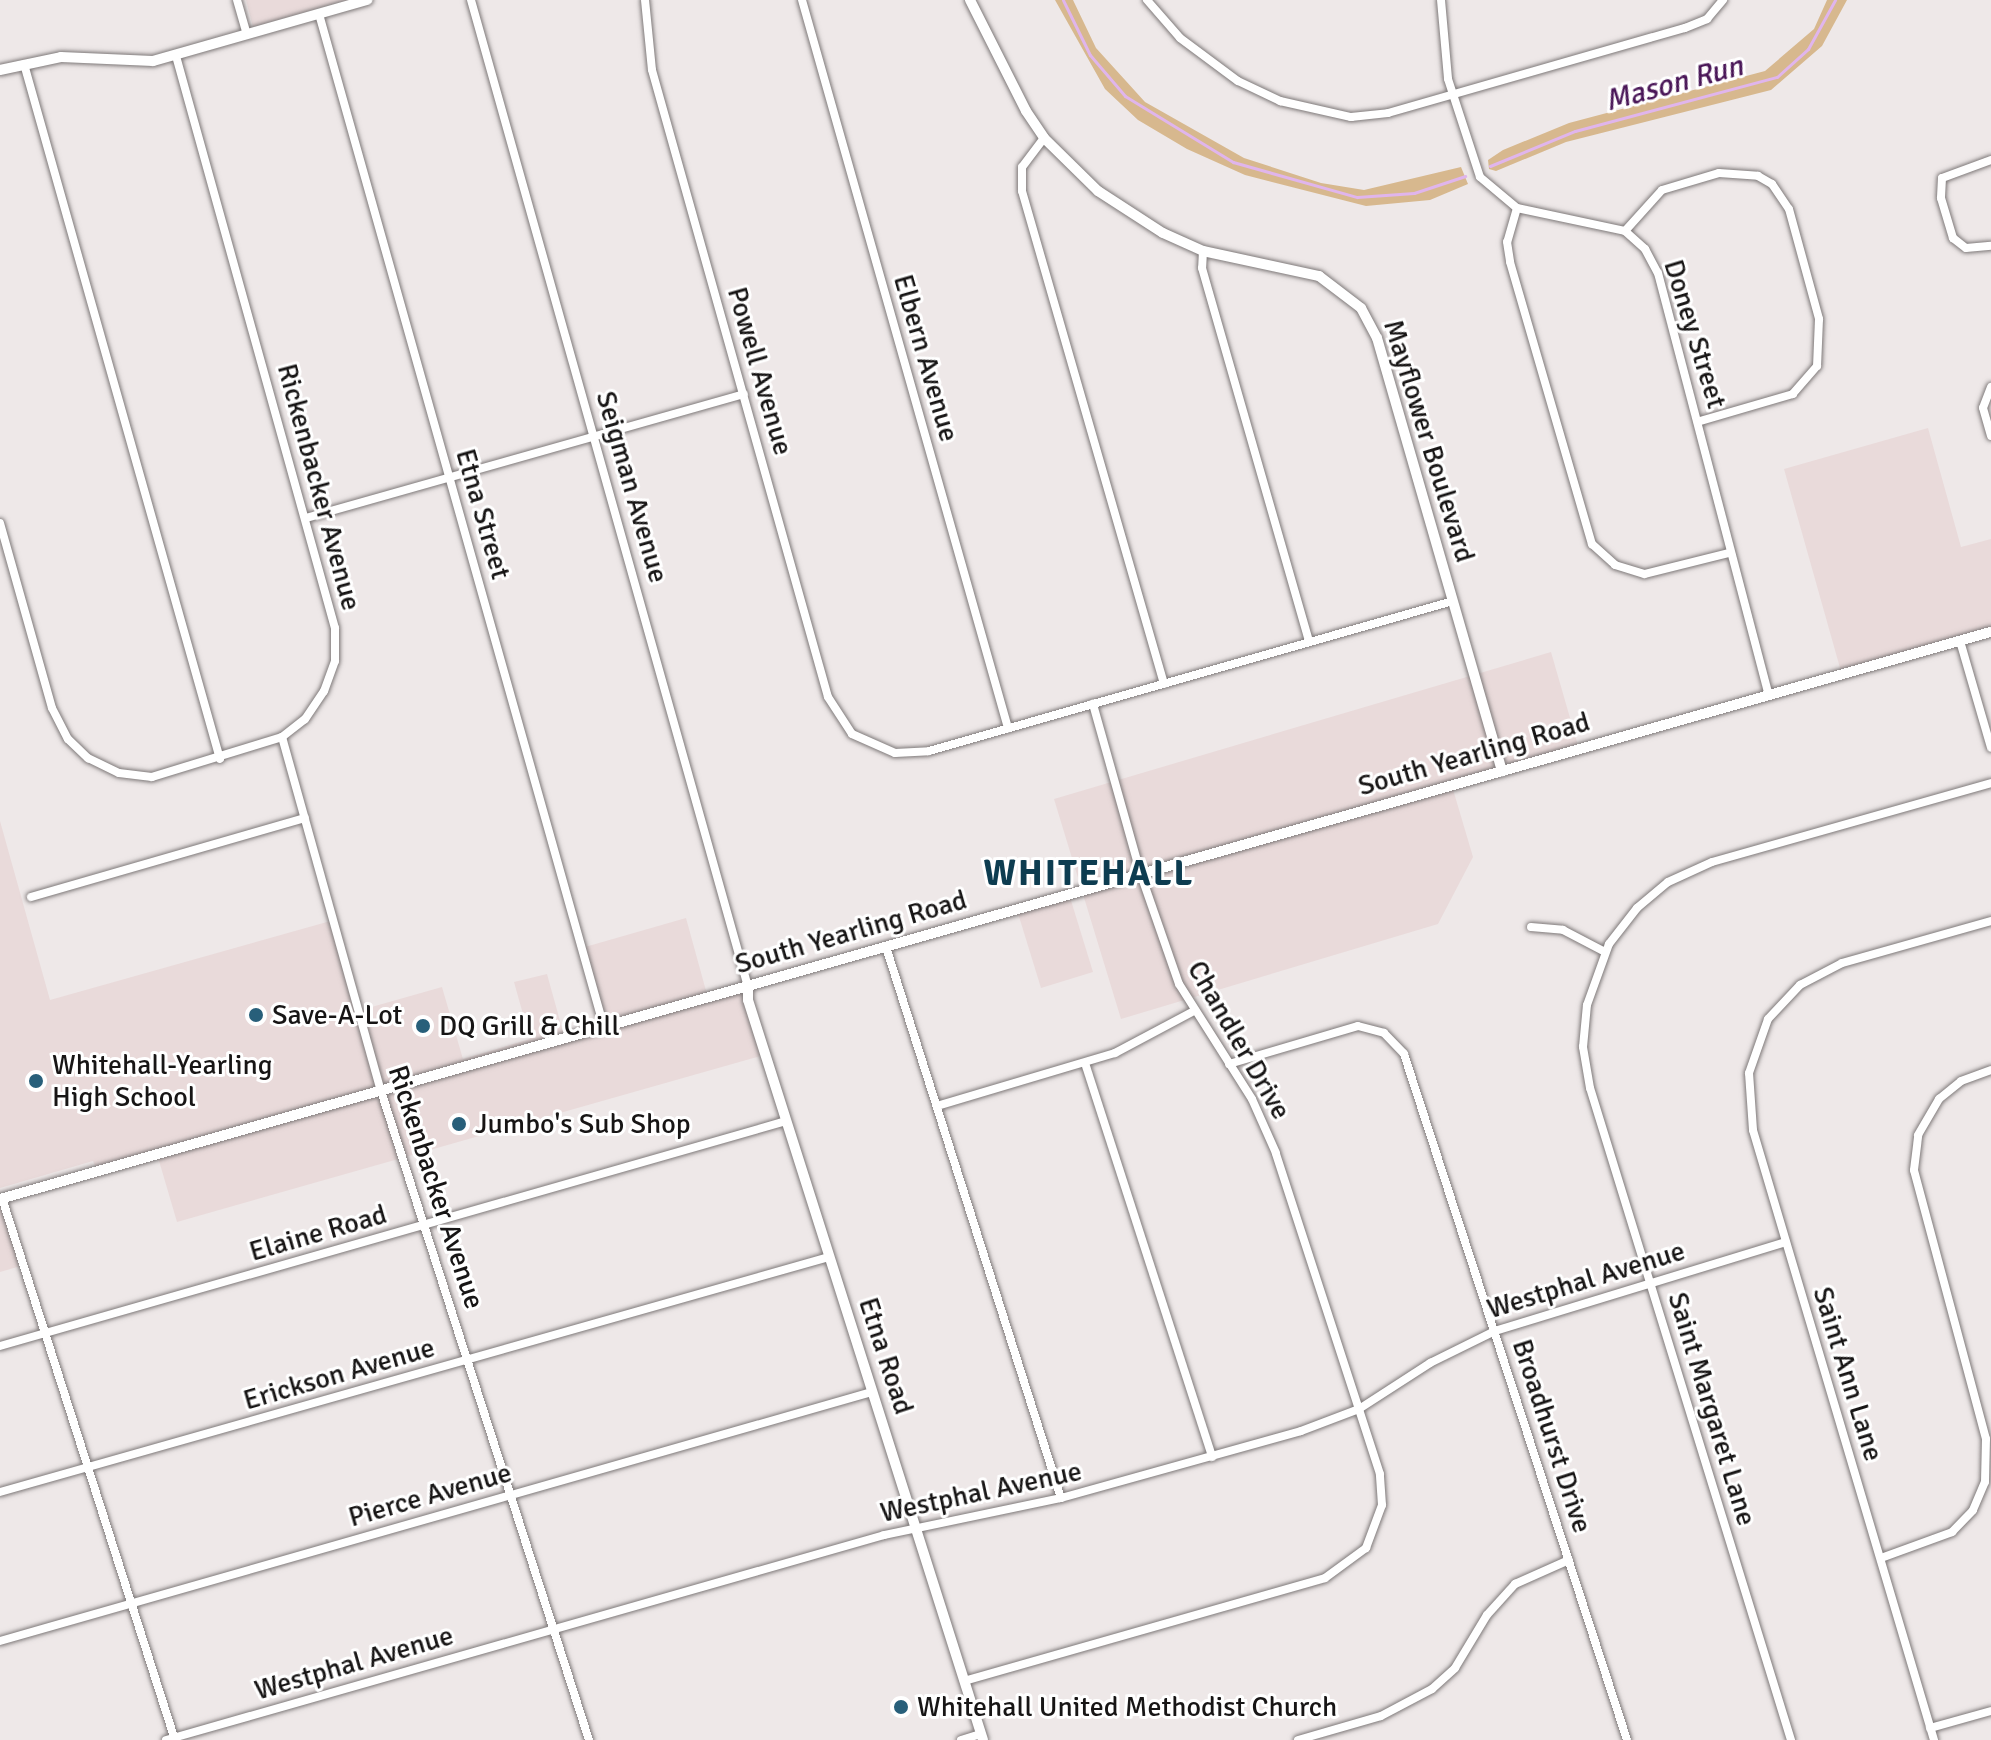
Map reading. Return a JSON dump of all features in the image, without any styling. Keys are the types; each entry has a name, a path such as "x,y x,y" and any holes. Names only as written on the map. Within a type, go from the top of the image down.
{"street":[{"path":"237,0 247,35"},
{"path":"0,70 61,57 128,64 176,56 367,0"},
{"name":"Seigman Avenue","path":"471,0 748,987"},
{"name":"Powell Avenue","path":"645,0 652,70 828,697 841,722 863,741 913,753 1008,728"},
{"name":"Elbern Avenue","path":"802,0 1008,728"},
{"name":"Mayflower Boulevard","path":"970,0 1007,78 1044,138 1128,213 1203,251 1319,276 1361,308 1377,338 1502,771"},
{"path":"1147,0 1200,55 1238,81 1290,104 1328,115 1370,117 1698,24 1723,0"},
{"path":"1441,0 1452,94 1480,177 1517,208 1625,231 1662,190 1719,173 1758,176 1772,184 1789,209 1819,319 1817,366 1793,394 1700,421"},
{"name":"Etna Street","path":"319,14 604,1027"},
{"name":"Rickenbacker Avenue","path":"176,56 332,613 335,661 317,705 282,737 381,1091 589,1740"},
{"path":"24,64 220,759"},
{"path":"1044,138 1022,167 1022,191 1164,684"},
{"path":"1991,160 1942,178 1941,198 1953,238 1966,248 1991,246"},
{"path":"1517,208 1507,242 1510,262 1592,544 1615,565 1645,574 1729,553"},
{"name":"Doney Street","path":"1625,231 1645,249 1658,273 1700,421 1729,553 1769,695"},
{"path":"1203,251 1206,283 1309,642"},
{"path":"1991,387 1983,408 1991,436"},
{"path":"306,518 744,394"},
{"path":"0,523 52,708 77,749 103,768 136,777 168,774 282,737"},
{"path":"1008,728 1453,601"},
{"name":"South Yearling Road","path":"1,1199 1991,632"},
{"path":"1960,641 1991,748"},
{"name":"Chandler Drive","path":"964,1681 1325,1578 1354,1561 1374,1534 1383,1489 1276,1153 1229,1064 1192,1012 1141,875 1093,704"},
{"name":"Saint Margaret Lane","path":"1791,1740 1585,1067 1587,1005 1605,952 1637,908 1689,871 1991,783"},
{"path":"31,897 305,818"},
{"name":"Saint Ann Lane","path":"1934,1740 1786,1242 1749,1101 1749,1073 1768,1019 1792,992 1821,972 1991,921"},
{"path":"1531,927 1563,930 1605,952"},
{"path":"886,947 1061,1498"},
{"name":"Etna Road","path":"748,987 786,1121 982,1737"},
{"path":"937,1106 1085,1063 1141,1041 1192,1012"},
{"name":"Broadhurst Drive","path":"1229,1064 1358,1026 1384,1033 1399,1045 1627,1740"},
{"path":"1085,1063 1212,1457"},
{"path":"1881,1558 1952,1532 1973,1510 1985,1482 1986,1439 1914,1170 1918,1135 1939,1099 1961,1081 1991,1070"},
{"name":"Elaine Road","path":"0,1346 786,1121"},
{"path":"1,1199 132,1603 172,1739"},
{"name":"Westphal Avenue","path":"172,1739 915,1527 1061,1498 1212,1457 1359,1409 1430,1363 1495,1331 1786,1242"},
{"name":"Erickson Avenue","path":"0,1492 829,1257"},
{"name":"Pierce Avenue","path":"0,1641 872,1392"},
{"path":"1298,1740 1381,1716 1432,1689 1455,1668 1487,1615 1515,1584 1569,1560"},
{"path":"1930,1728 1991,1711"},
{"path":"961,1740 982,1737"}],"shaded area":[{"path":"246,0 347,0 253,27"},
{"path":"1055,0 1073,0 1096,48 1145,102 1244,158 1321,183 1364,190 1461,167 1468,184 1430,200 1366,206 1245,175 1187,149 1138,120 1105,89"},
{"path":"1827,0 1847,0 1822,46 1771,90 1566,142 1496,171 1489,169 1488,160 1503,150 1569,123 1765,71 1814,29"},
{"path":"1928,428 1961,547 1991,539 1991,632 1842,675 1784,469"},
{"path":"1551,652 1579,749 1452,786 1473,857 1438,924 1121,1019 1054,799"},
{"path":"0,821 50,1000 334,920 361,1010 442,987 463,1059 530,1039 514,982 547,974 565,1039 607,1027 585,947 686,918 708,998 744,989 764,1055 177,1222 157,1154 97,1170 93,1161 0,1188"},
{"path":"1069,894 1093,972 1041,988 1017,910"},
{"path":"0,1192 24,1265 0,1272"}],"waterway":[{"name":"Mason Run","path":"1063,0 1090,55 1125,96 1233,162 1357,197 1414,193 1465,176"},
{"name":"Mason Run","path":"1490,166 1575,131 1777,77 1808,49 1835,0"}],"place":[{"name":"Save-A-Lot","path":"256,1015"},
{"name":"DQ Grill & Chill","path":"423,1026"},
{"name":"Whitehall-Yearling High School","path":"36,1081"},
{"name":"Jumbo's Sub Shop","path":"459,1124"},
{"name":"Whitehall United Methodist Church","path":"901,1707"}],"district":[{"name":"WHITEHALL","path":"1089,874"}]}
